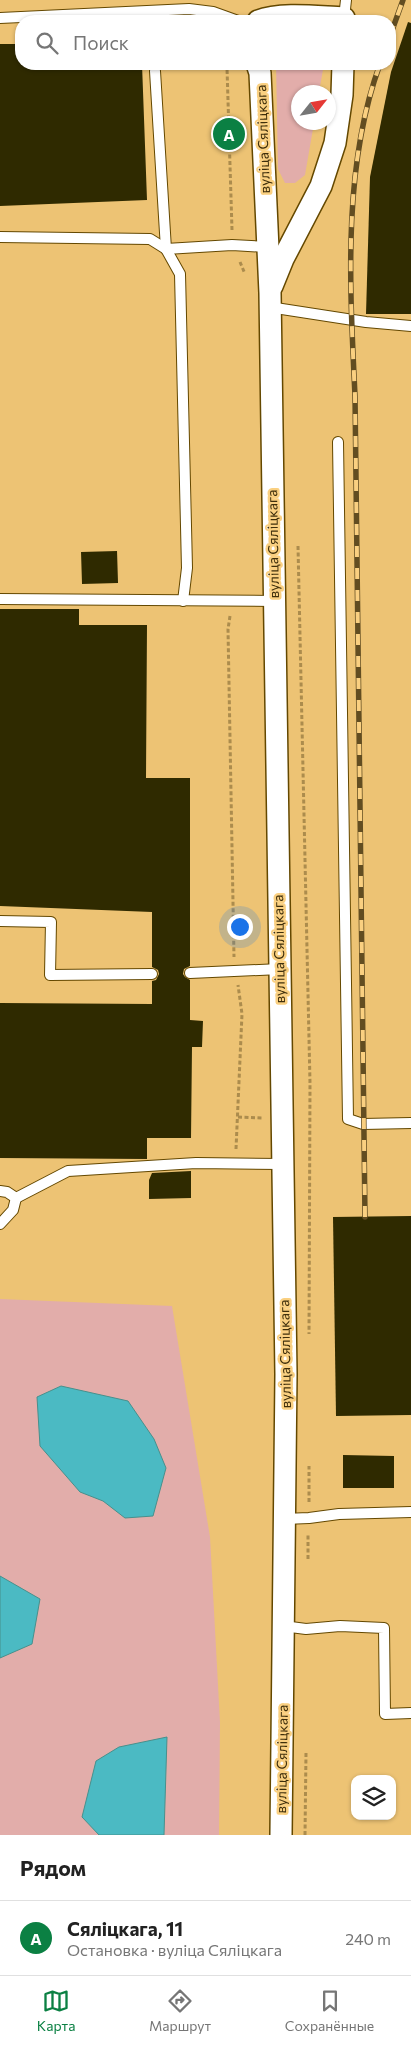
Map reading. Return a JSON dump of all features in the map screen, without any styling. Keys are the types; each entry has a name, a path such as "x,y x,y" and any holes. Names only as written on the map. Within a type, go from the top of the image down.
{"street":[{"path":"315,15 345,13"},
{"name":"вуліца Сяліцкага","path":"259,70 270,300 286,1374 281,1835"},
{"path":"270,300 283,259 322,186 336,143 343,70"}],"lane":[{"path":"136,0 137,11"},
{"path":"59,15 190,9 221,15"},
{"path":"0,18 15,17"},
{"path":"155,71 166,249 180,274 187,568 183,601"},
{"path":"0,237 150,239 166,249 232,245 267,246"},
{"path":"270,300 366,322 411,326"},
{"path":"338,442 348,1119 364,1124 411,1123"},
{"path":"0,599 274,601"},
{"path":"0,921 51,922 50,975 152,974"},
{"path":"190,972 280,969"},
{"path":"0,1224 13,1210 16,1198 68,1171 179,1164 282,1164"},
{"path":"0,1191 7,1192 16,1198"},
{"path":"284,1519 339,1514 411,1512"},
{"path":"283,1626 306,1629 340,1626 384,1628 385,1714 411,1713"}],"path":[{"path":"227,70 232,245 245,272 246,282"},
{"path":"232,601 228,629 236,971 242,1014 235,1164"}],"shaded area":[{"path":"276,70 323,70 320,85 291,85 291,130 313,130 305,175 295,183 285,183 278,169"},
{"path":"0,1299 172,1306 210,1537 220,1722 219,1835 0,1835"}],"water":[{"path":"61,1386 128,1401 154,1439 166,1468 153,1516 125,1518 103,1501 80,1492 40,1446 37,1397"},
{"path":"0,1576 40,1599 32,1644 0,1658"},
{"path":"167,1737 164,1835 99,1835 82,1817 96,1761 119,1747"}],"building":[{"path":"408,22 411,23 411,314 366,314 370,177 391,72 392,70 396,70 396,57"},
{"path":"0,44 15,44 15,70 142,70 147,200 0,206"},
{"path":"117,551 118,583 82,584 81,552"},
{"path":"0,609 79,609 79,625 147,625 146,778 190,778 190,966 184,969 183,974 190,980 190,1020 203,1021 202,1047 192,1047 191,1138 147,1138 147,1159 0,1158 0,1003 152,1004 152,981 156,980 159,974 158,970 152,967 152,912 0,906"},
{"path":"191,1171 191,1198 149,1199 149,1180 152,1173"},
{"path":"411,1216 411,1415 336,1416 333,1217"},
{"path":"343,1455 394,1456 394,1488 343,1488"}],"railway":[{"path":"396,19 403,0"},
{"path":"365,1217 355,396 351,313 351,228 359,145 378,70"}],"place":[{"name":"Сяліцкага, 11","path":"229,134"}]}
